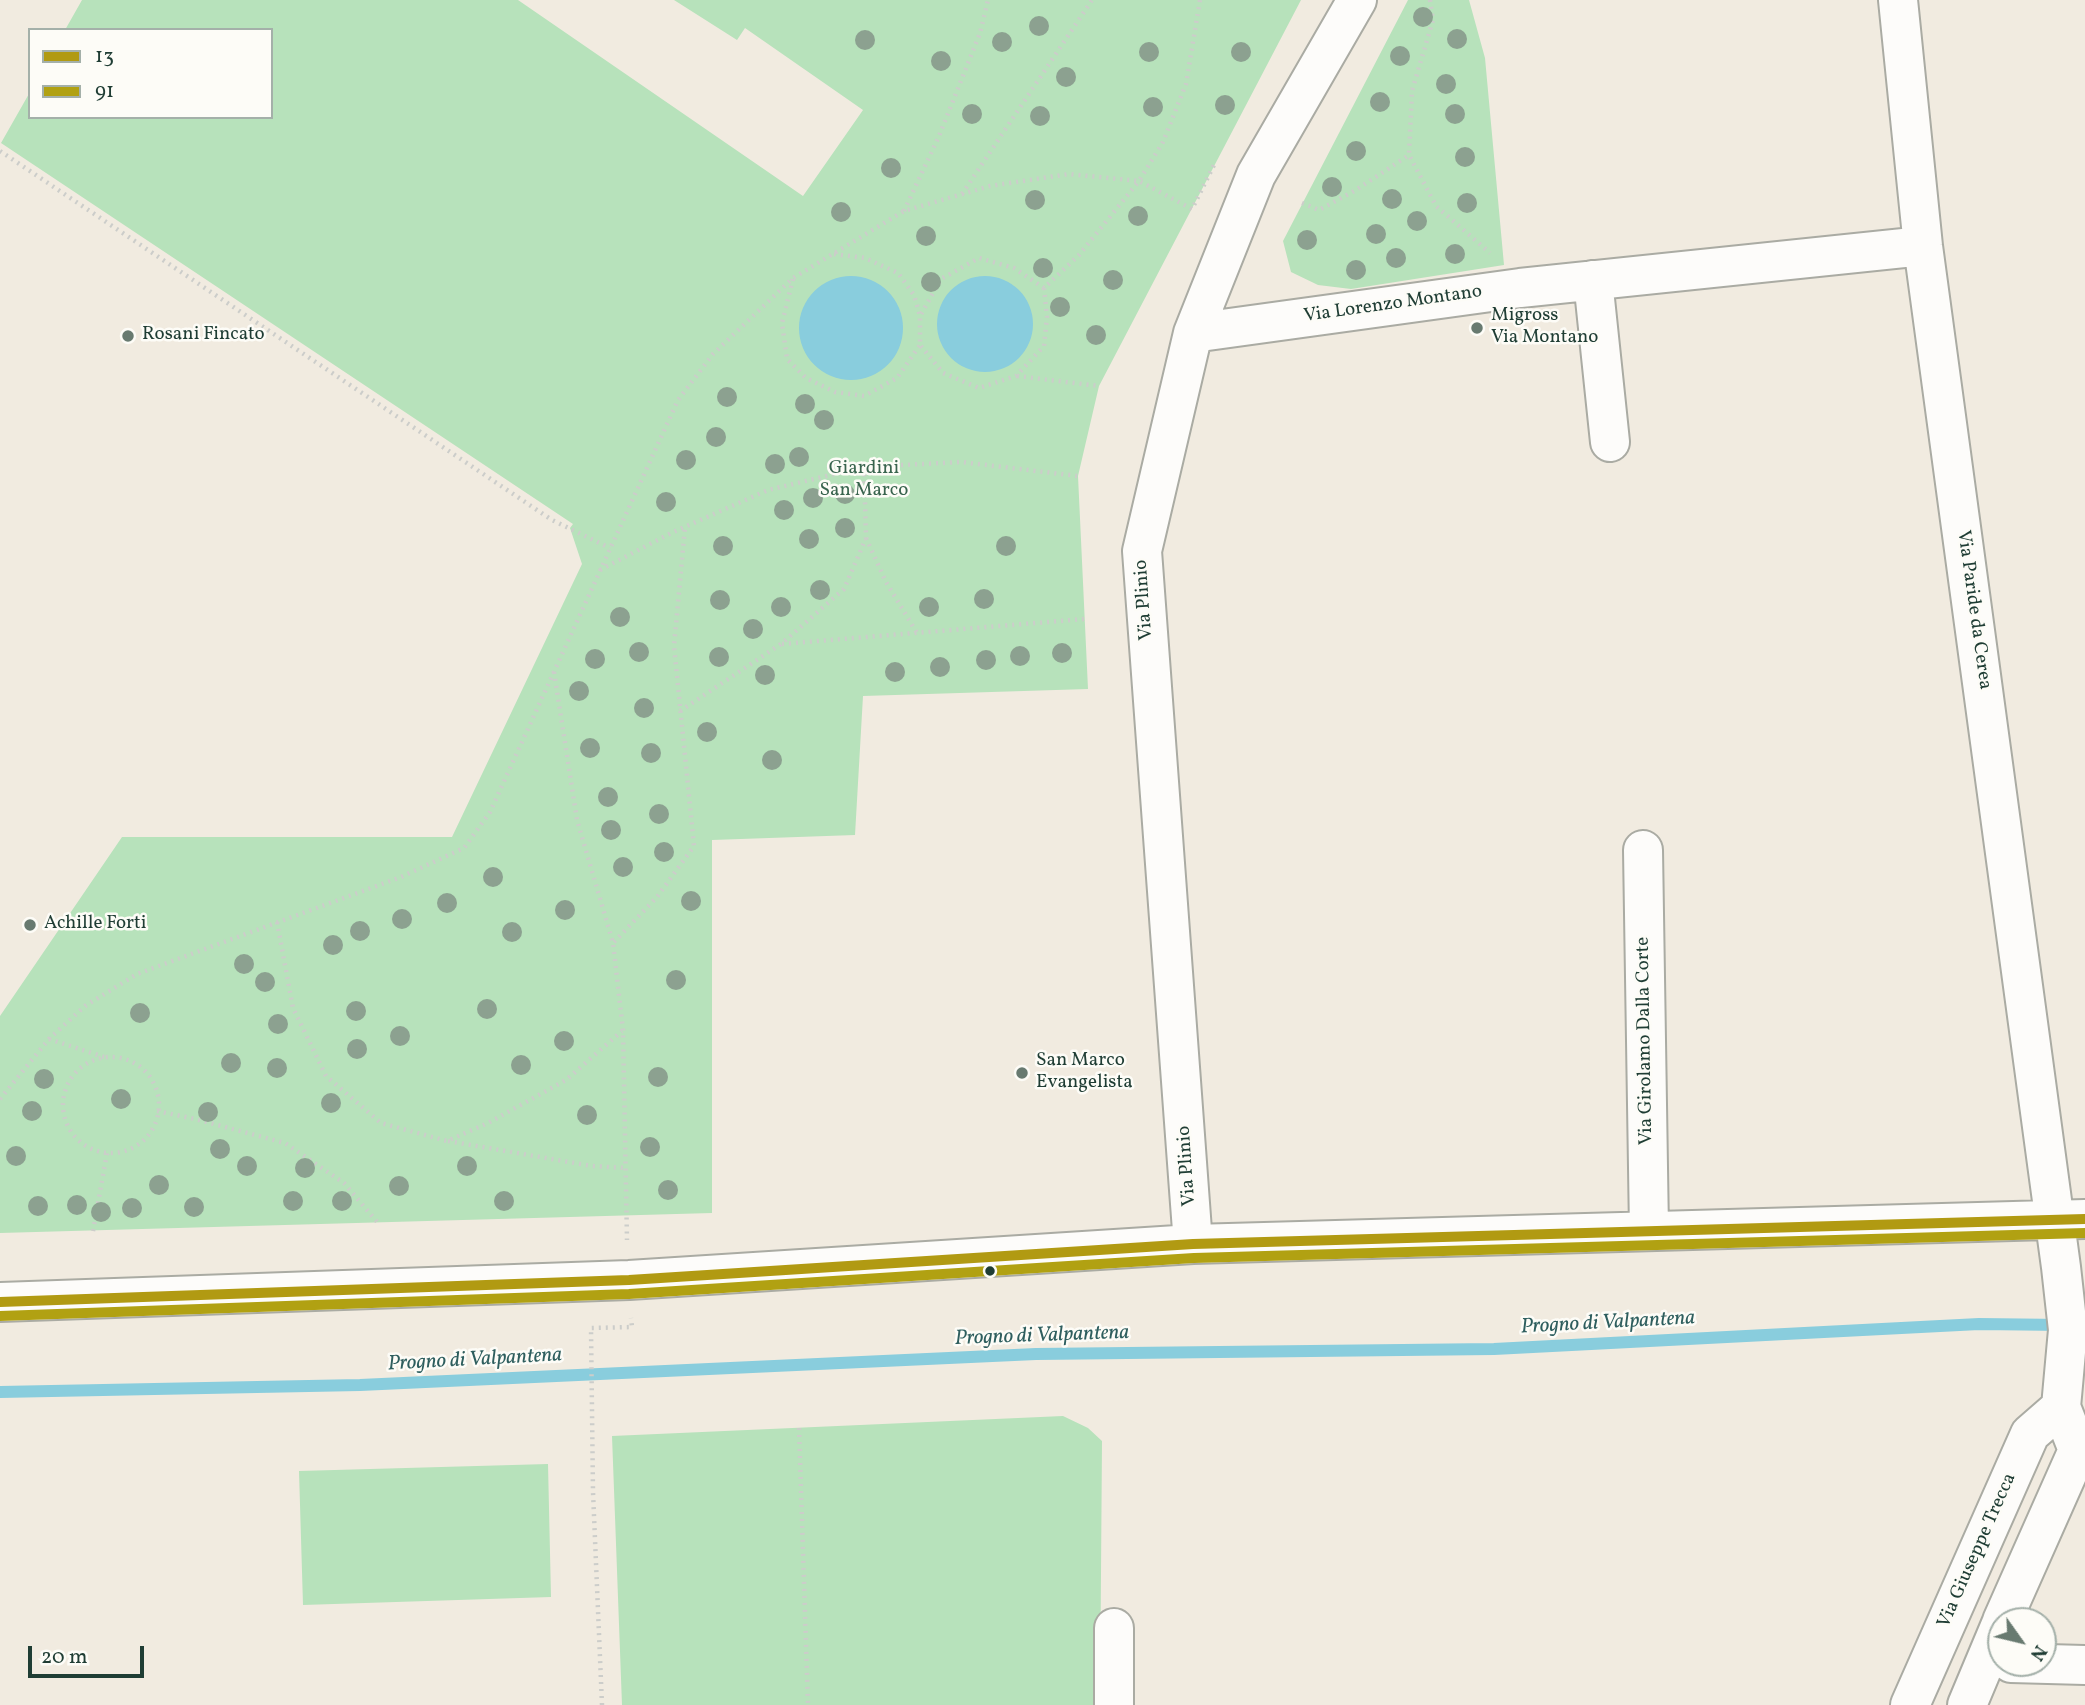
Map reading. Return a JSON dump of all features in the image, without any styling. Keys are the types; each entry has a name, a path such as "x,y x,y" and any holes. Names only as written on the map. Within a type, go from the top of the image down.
{"street":[{"name":"Via Plinio","path":"1194,1244 1142,551 1193,333 1256,175 1357,0"},
{"name":"Via Paride da Cerea","path":"1898,0 1923,246 2070,1219"},
{"name":"Via Lorenzo Montano","path":"1193,333 1520,288 1923,246"},
{"path":"1593,280 1610,442"},
{"name":"Via Girolamo Dalla Corte","path":"1643,850 1648,1231"},
{"path":"0,1302 629,1280 1194,1244 2070,1219 2068,1330 2078,1450 2015,1607"},
{"name":"Via Giuseppe Trecca","path":"1910,1705 2030,1434 2073,1407"},
{"path":"1114,1628 1114,1705"},
{"path":"2057,1658 2085,1665"},
{"path":"1966,1705 1987,1668"}],"path":[{"path":"904,211 939,136 981,33 988,0"},
{"path":"962,194 1092,0"},
{"path":"1044,288 1079,255 1139,181 1163,142 1186,84 1200,0"},
{"path":"1430,0 1433,19 1412,91 1409,155 1436,205 1504,265 1520,288"},
{"path":"0,151 552,520 610,548"},
{"path":"1302,203 1319,210 1356,190 1409,155"},
{"path":"0,1098 49,1038 85,1006 136,974 401,877 464,848 490,812 678,400 713,354 793,278 904,211 990,186 1069,174 1139,181 1192,209 1217,160 1256,175"},
{"path":"793,278 782,323 787,359 806,378 835,392 864,396 897,378 920,345 920,316 914,295 898,273 865,258 834,254"},
{"path":"920,316 941,279 979,258 1014,268 1044,288"},
{"path":"1016,376 1044,346 1047,317 1044,288"},
{"path":"920,345 943,373 979,388 1016,376 1099,386"},
{"path":"599,571 685,526 768,490 864,467 961,463 1078,476"},
{"path":"864,467 866,538 886,582 918,633"},
{"path":"613,943 657,897 694,846 674,646 685,526"},
{"path":"680,711 781,644 844,589 866,538"},
{"path":"781,644 1084,620"},
{"path":"554,670 577,820 613,943 623,1030 627,1241"},
{"path":"276,922 293,1008 326,1076 381,1123 447,1141 554,1161 625,1168"},
{"path":"447,1141 488,1123 566,1080 623,1030"},
{"path":"49,1038 104,1058"},
{"path":"104,1058 120,1058 135,1063 147,1074 155,1087 158,1111 149,1134 137,1145 123,1152 107,1153 92,1149 79,1141 69,1129 63,1098 77,1071 90,1062 104,1058"},
{"path":"158,1111 285,1143 344,1183 378,1223"},
{"path":"93,1231 107,1153"},
{"path":"602,1705 591,1328 632,1326 631,1317"},
{"path":"799,1427 808,1705"}],"green space":[{"name":"Giardini San Marco","path":"82,0 518,0 803,196 863,110 745,28 737,40 674,0 1301,0 1099,386 1078,476 1088,689 863,696 855,835 712,840 712,1213 0,1233 0,1016 122,837 452,837 582,564 570,528 573,524 1,143 28,96 28,119 273,119 273,28 66,28"},
{"path":"1408,0 1469,0 1485,58 1504,265 1351,289 1318,285 1291,272 1283,241"},
{"path":"1063,1416 1088,1428 1102,1441 1100,1705 622,1705 612,1436"},
{"path":"548,1464 551,1597 303,1605 299,1471"}],"water":[{"path":"851,276 871,280 888,291 899,308 903,328 899,348 888,365 871,376 851,380 831,376 814,365 803,348 799,328 803,308 814,291 831,280"},
{"path":"985,276 1003,280 1019,290 1029,306 1033,324 1029,342 1019,358 1003,368 985,372 967,368 951,358 941,342 937,324 941,306 951,290 967,280"}],"waterway":[{"name":"Progno di Valpantena","path":"0,1392 360,1385 1036,1354 1494,1349 1979,1324 2064,1325"}],"transit line":[{"name":"13","path":"0,1302 629,1280 1193,1244 2085,1219"},
{"name":"91","path":"0,1316 629,1294 1194,1258 2085,1233"}],"place":[{"name":"Migross Via Montano","path":"1477,328"},
{"name":"Rosani Fincato","path":"128,336"},
{"name":"Achille Forti","path":"30,925"},
{"name":"San Marco Evangelista","path":"1022,1073"}]}
